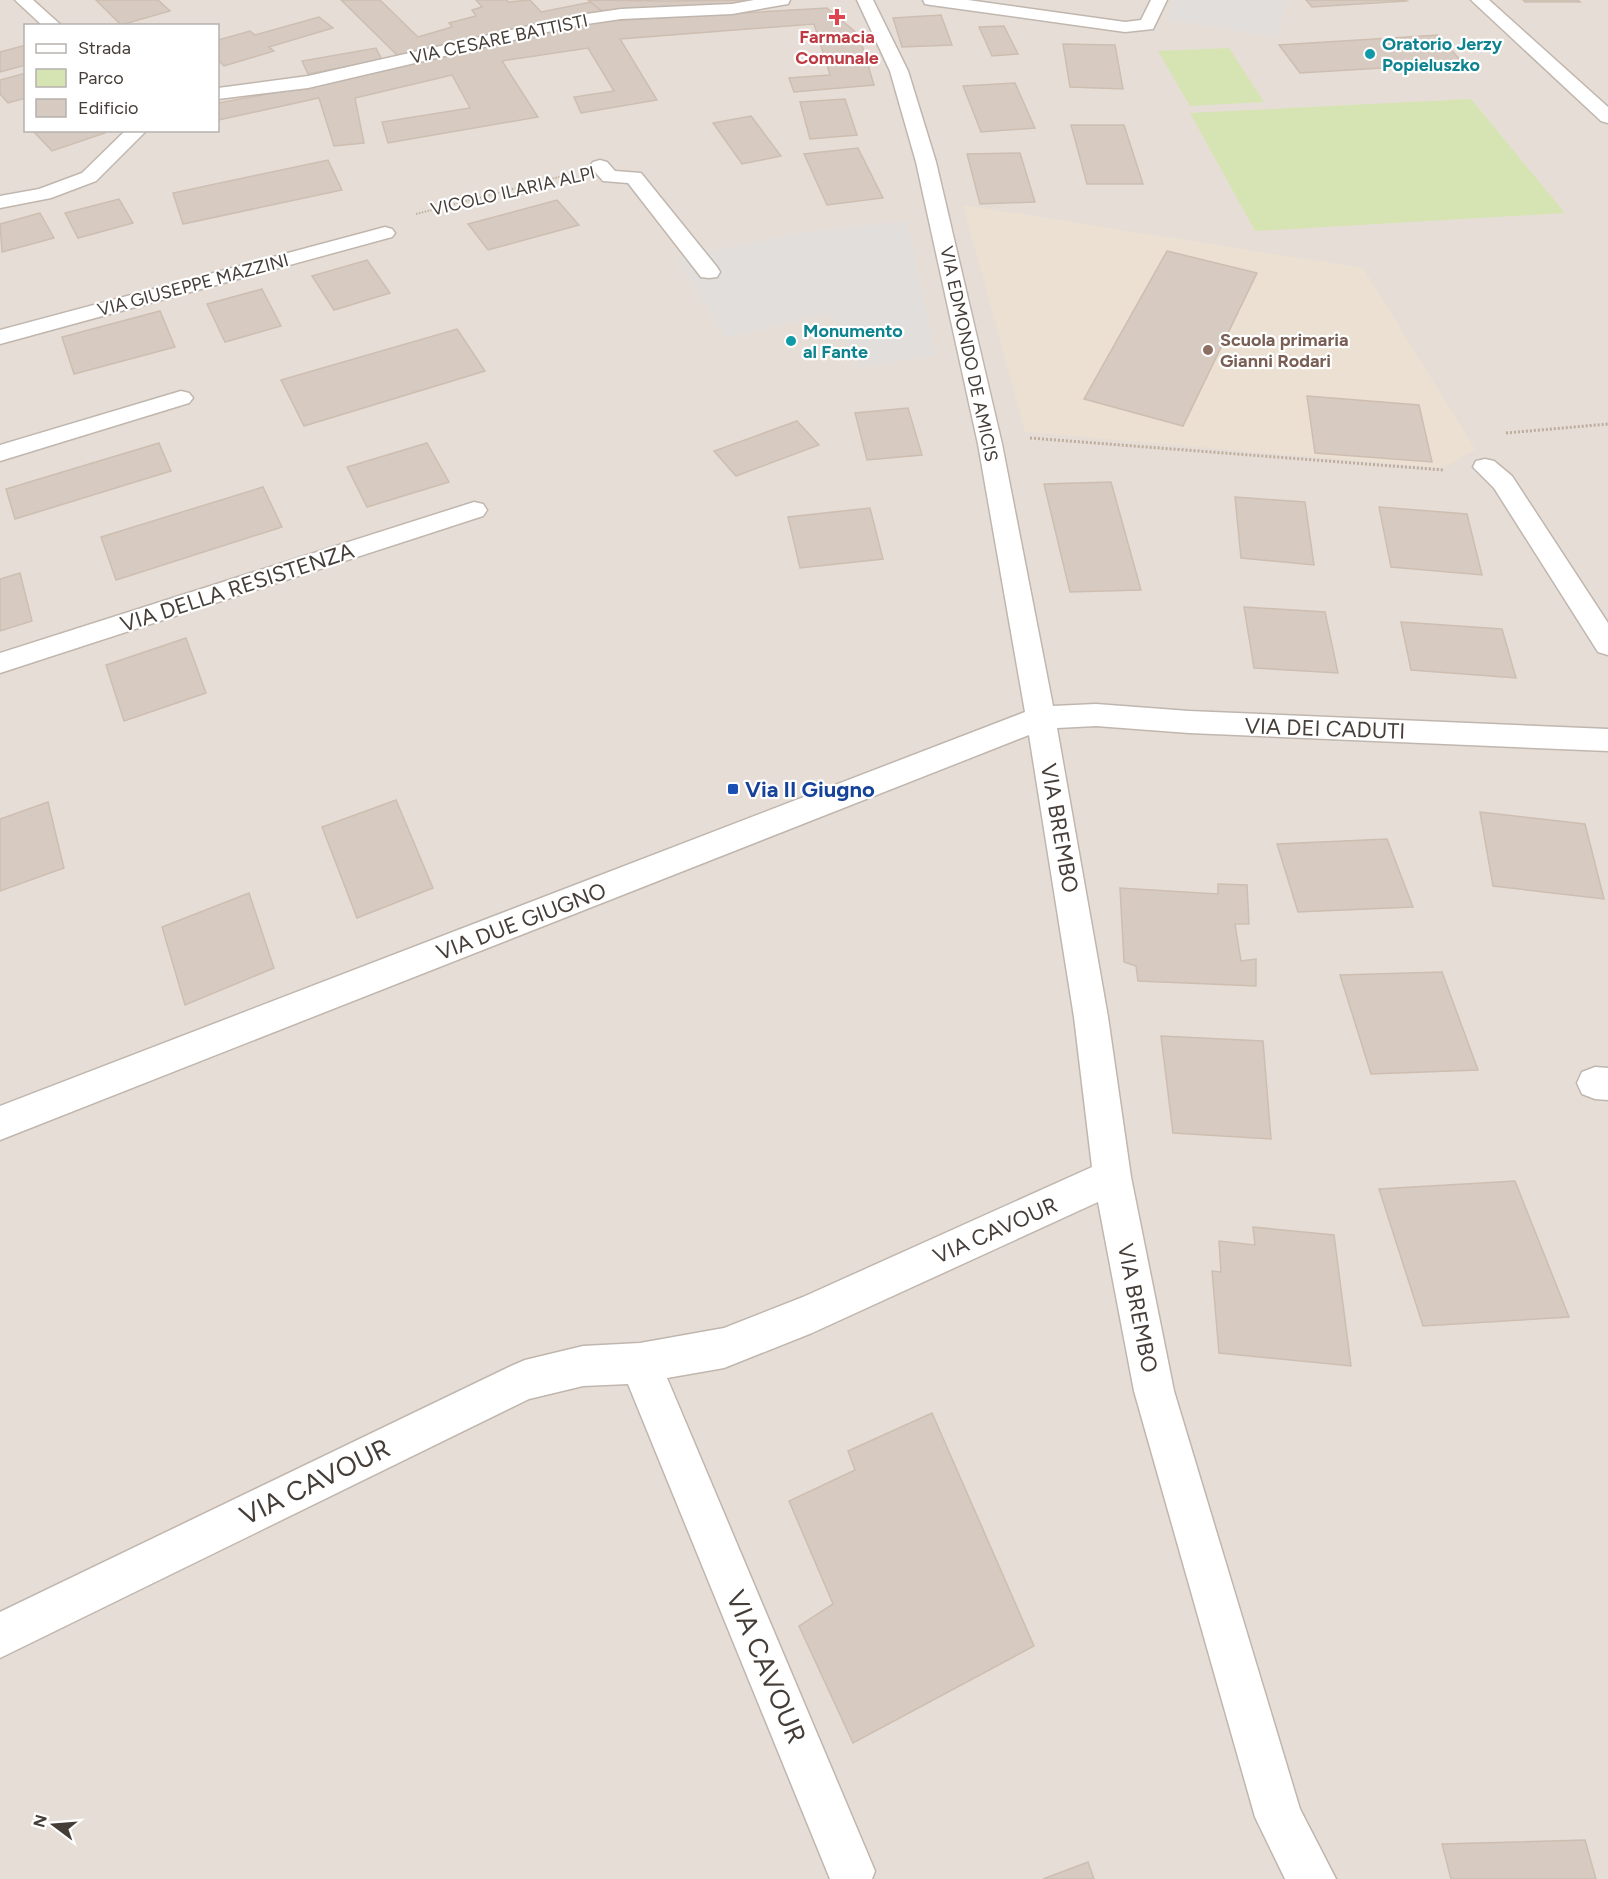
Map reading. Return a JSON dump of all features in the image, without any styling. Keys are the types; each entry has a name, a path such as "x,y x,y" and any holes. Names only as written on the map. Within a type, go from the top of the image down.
{"street":[{"path":"23,0 52,24"},
{"name":"VIA CESARE BATTISTI","path":"219,94 308,82 573,21 621,14 732,9 782,0"},
{"name":"VIA EDMONDO DE AMICIS","path":"865,0 899,71 926,162 987,435 1041,718"},
{"path":"931,0 1125,27 1147,25 1159,0"},
{"path":"1479,0 1608,117"},
{"path":"0,202 45,194 89,177 136,132"},
{"name":"VICOLO ILARIA ALPI","path":"600,166 609,177 634,177 709,272"},
{"name":"VIA GIUSEPPE MAZZINI","path":"0,337 385,233"},
{"path":"0,453 181,398"},
{"path":"1485,467 1503,483 1608,645"},
{"name":"VIA DELLA RESISTENZA","path":"0,663 474,510"},
{"name":"VIA DEI CADUTI","path":"1041,718 1096,715 1201,723 1608,740"},
{"name":"VIA DUE GIUGNO","path":"0,1123 1041,718"},
{"name":"VIA BREMBO","path":"1041,718 1091,1017 1112,1177 1154,1391 1279,1817 1311,1879"},
{"name":"VIA CAVOUR","path":"0,1636 525,1380 583,1366 640,1363 724,1348 812,1313 1112,1177"},
{"name":"VIA CAVOUR","path":"640,1363 851,1871"}],"path":[{"name":"VICOLO ILARIA ALPI","path":"385,233 390,221 600,166"},
{"path":"987,435 1475,472 1515,453 1499,433 1608,424"}],"shaded area":[{"path":"0,0 1608,0 1608,1879 0,1879"},
{"path":"1175,0 1288,0 1276,36 1167,19"},
{"name":"Scuola primaria Gianni Rodari","path":"963,205 1363,268 1475,449 1444,468 1025,432"},
{"path":"907,221 935,354 859,368 830,313 726,337 676,258 805,233"}],"green space":[{"path":"1229,48 1264,102 1190,106 1158,51"},
{"path":"1471,99 1565,213 1255,231 1190,113"}],"building":[{"path":"96,0 158,0 170,11 124,24 120,24"},
{"path":"341,0 380,0 418,37 452,27 449,23 476,16 472,10 482,7 476,0 507,0 508,2 530,0 541,12 591,2 603,12 399,57"},
{"path":"588,0 752,0 715,7 603,12"},
{"path":"1306,0 1405,0 1407,1 1312,7"},
{"path":"1523,0 1578,0 1580,2 1525,2"},
{"path":"827,8 859,35 874,85 794,92 789,78 830,75 814,24 620,39 657,100 581,113 574,97 614,91 588,48 502,61 538,117 388,143 382,122 470,108 452,75 355,98 364,143 334,146 319,98 219,120 219,103 294,89 573,23"},
{"path":"941,15 952,45 902,47 893,18"},
{"path":"319,17 333,28 269,47 274,51 224,66 219,61 219,40 250,31 255,35"},
{"path":"1004,26 1018,54 992,56 979,27"},
{"name":"Oratorio Jerzy Popieluszko","path":"1438,35 1463,63 1300,73 1279,45"},
{"path":"1063,44 1115,45 1123,89 1070,87"},
{"path":"24,46 24,66 0,72 0,52"},
{"path":"376,48 382,60 308,74 302,61"},
{"path":"24,74 24,99 8,103 0,94 0,80"},
{"path":"1015,83 1035,128 981,132 963,86"},
{"path":"845,99 857,135 810,139 800,102"},
{"path":"751,116 781,156 742,164 713,123"},
{"path":"1071,125 1124,125 1143,184 1087,184"},
{"path":"34,132 105,133 52,151"},
{"path":"858,148 883,198 827,205 804,154"},
{"path":"1020,153 1035,202 980,204 967,154"},
{"path":"328,160 342,190 183,224 173,193"},
{"path":"119,199 133,223 78,238 65,213"},
{"path":"557,200 579,225 488,250 468,224"},
{"path":"40,213 54,238 2,252 0,224"},
{"path":"1167,251 1257,273 1183,426 1084,399"},
{"path":"367,260 390,293 334,310 312,276"},
{"path":"262,289 281,326 225,342 207,304"},
{"path":"160,311 175,347 74,374 62,337"},
{"path":"457,329 485,371 304,426 281,380"},
{"path":"1307,396 1419,405 1432,462 1315,453"},
{"path":"908,408 922,455 867,460 855,413"},
{"path":"797,421 819,445 736,476 714,451"},
{"path":"159,443 171,471 15,519 6,489"},
{"path":"427,443 449,482 367,507 347,467"},
{"path":"1111,482 1141,590 1070,592 1044,484"},
{"path":"263,487 282,527 116,580 101,537"},
{"path":"1235,497 1305,502 1314,565 1241,558"},
{"path":"1379,507 1467,514 1482,575 1391,567"},
{"path":"870,508 883,559 800,568 788,517"},
{"path":"20,573 32,621 0,631 0,579"},
{"path":"1244,607 1325,612 1338,673 1254,668"},
{"path":"1401,622 1502,629 1516,678 1411,670"},
{"path":"186,638 206,693 124,721 106,665"},
{"path":"396,800 433,888 357,918 322,827"},
{"path":"48,802 64,868 0,891 0,819"},
{"path":"1480,812 1585,824 1604,899 1493,886"},
{"path":"1387,839 1413,907 1298,912 1277,844"},
{"path":"1218,884 1247,885 1249,924 1235,924 1241,961 1256,959 1256,986 1138,981 1136,966 1124,962 1120,888 1218,894"},
{"path":"249,893 274,968 185,1005 162,927"},
{"path":"1442,972 1478,1070 1371,1074 1340,975"},
{"path":"1161,1036 1263,1041 1271,1139 1173,1133"},
{"path":"1515,1181 1569,1317 1423,1326 1379,1189"},
{"path":"1253,1227 1334,1235 1351,1366 1219,1353 1212,1271 1221,1272 1219,1241 1255,1245"},
{"path":"932,1413 1034,1646 853,1743 799,1626 833,1604 789,1501 855,1470 848,1451"},
{"path":"1585,1840 1596,1879 1451,1879 1442,1844"},
{"path":"1088,1862 1094,1879 1043,1879"}],"place":[{"name":"Farmacia Comunale","path":"837,17"},
{"name":"Oratorio Jerzy Popieluszko","path":"1370,54"},
{"name":"Monumento al Fante","path":"791,341"},
{"name":"Scuola primaria Gianni Rodari","path":"1208,350"},
{"name":"Via II Giugno","path":"733,789"}]}
